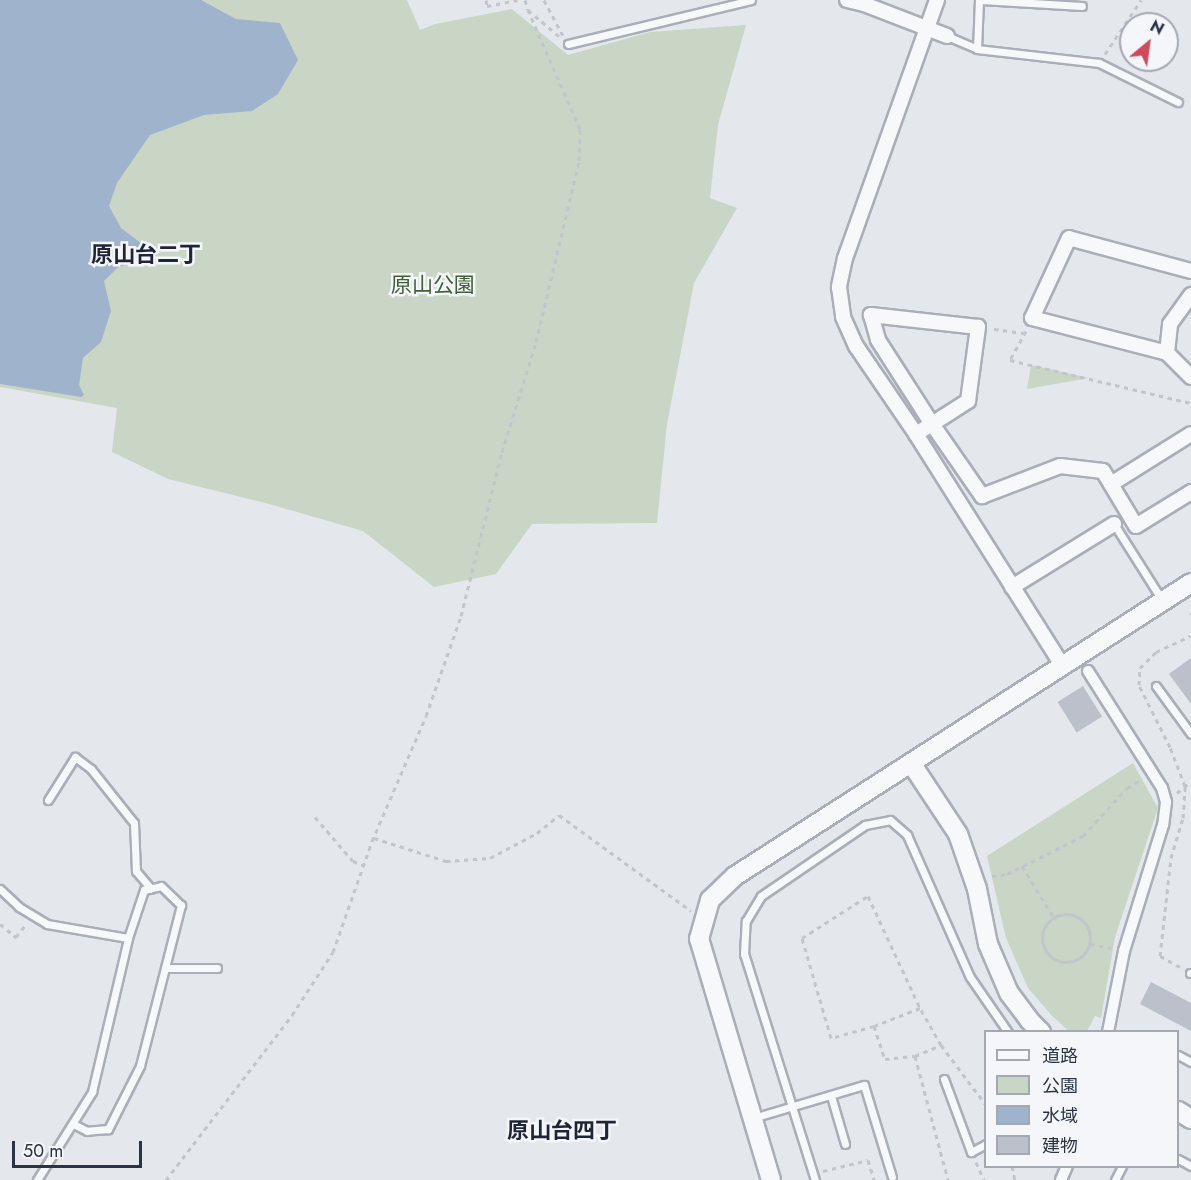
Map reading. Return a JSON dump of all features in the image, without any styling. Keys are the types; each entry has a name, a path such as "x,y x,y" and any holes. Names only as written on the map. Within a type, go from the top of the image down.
{"street":[{"path":"846,0 864,4 947,36"},
{"path":"937,0 925,27 845,258 839,287 843,316 856,346 916,434 1062,665"},
{"path":"1191,271 1069,238 1032,318 1167,353 1191,377"},
{"path":"1167,353 1170,324 1191,295"},
{"path":"916,434 932,424 968,401 978,327 871,315 878,340 932,424 982,496 1060,466 1103,471 1136,526 1191,492"},
{"path":"1111,484 1191,434"},
{"path":"1012,586 1114,524"},
{"path":"771,1180 699,939 710,900 735,876 1191,583"},
{"path":"1088,671 1162,788 1166,802 1163,825 1124,951 1108,1030"},
{"path":"911,763 958,834 977,889 988,944 1009,993 1039,1030"}],"lane":[{"path":"568,44 750,0"},
{"path":"976,49 980,0 1082,6"},
{"path":"947,36 976,49 1099,63 1178,102"},
{"path":"1114,524 1162,601"},
{"path":"1156,686 1191,734"},
{"path":"48,800 75,757 91,769 134,823 136,871 151,889"},
{"path":"814,1177 744,954 746,921 761,896 866,825 890,820 907,834 970,977 1007,1030"},
{"path":"37,1180 92,1092 99,1071 128,938 144,890 162,886 181,905 140,1066 108,1129 87,1131 73,1124"},
{"path":"0,889 33,916 47,924 128,938"},
{"path":"165,968 217,968"},
{"path":"944,1079 971,1152 984,1145"},
{"path":"753,1118 864,1085 892,1177"},
{"path":"831,1096 845,1144"}],"path":[{"path":"486,0 487,6 517,0"},
{"path":"166,1180 292,1016 333,952 363,865 426,716 461,616 502,452 536,342 579,161 580,129 525,0"},
{"path":"544,0 568,44"},
{"path":"1099,63 1141,0"},
{"path":"528,10 568,44"},
{"path":"1032,318 1010,360 1191,402"},
{"path":"978,327 1024,333"},
{"path":"992,876 1007,874 1083,836 1127,788 1152,773"},
{"path":"1185,786 1183,818 1171,858 1160,956 1190,973"},
{"path":"374,838 446,861 490,858 537,833 559,815 704,921"},
{"path":"315,817 353,861 363,865"},
{"path":"1022,866 1054,918"},
{"path":"920,1008 874,1026 831,1038 802,938 868,896 920,1008 941,1045 984,1102"},
{"path":"1065,914 1079,918 1089,931 1090,944 1077,959 1070,962 1054,959 1048,954 1042,940 1046,926 1054,918 1065,914"},
{"path":"0,924 16,937 33,916"},
{"path":"1090,944 1124,951"},
{"path":"874,1026 885,1059 915,1056 941,1045"},
{"path":"915,1056 948,1180"},
{"path":"971,1152 984,1180"},
{"path":"814,1177 868,1160 874,1180"}],"green space":[{"name":"原山公園","path":"0,0 407,0 420,30 435,24 512,9 568,55 650,32 746,25 718,125 710,198 737,208 694,283 667,424 657,523 532,524 496,574 434,587 363,531 269,504 168,479 112,452 117,408 0,387"},
{"path":"1031,365 1089,378 1027,389"},
{"path":"1133,763 1158,808 1115,937 1101,1018 1095,1016 1088,1030 1068,1030 1053,1017 1028,988 1006,938 987,856"}],"water":[{"path":"0,0 201,0 236,19 280,23 298,60 278,94 252,111 204,115 150,135 117,183 109,206 121,228 142,244 135,262 118,267 104,281 111,311 101,342 83,358 79,385 84,395 81,397 0,384"}],"building":[{"path":"1191,658 1191,704 1169,674"},
{"path":"1083,686 1102,717 1077,732 1058,702"},
{"path":"1151,982 1191,1003 1191,1031 1140,1004"}],"district":[{"name":"原山台二丁","path":"146,255"},
{"name":"原山台四丁","path":"562,1131"}]}
